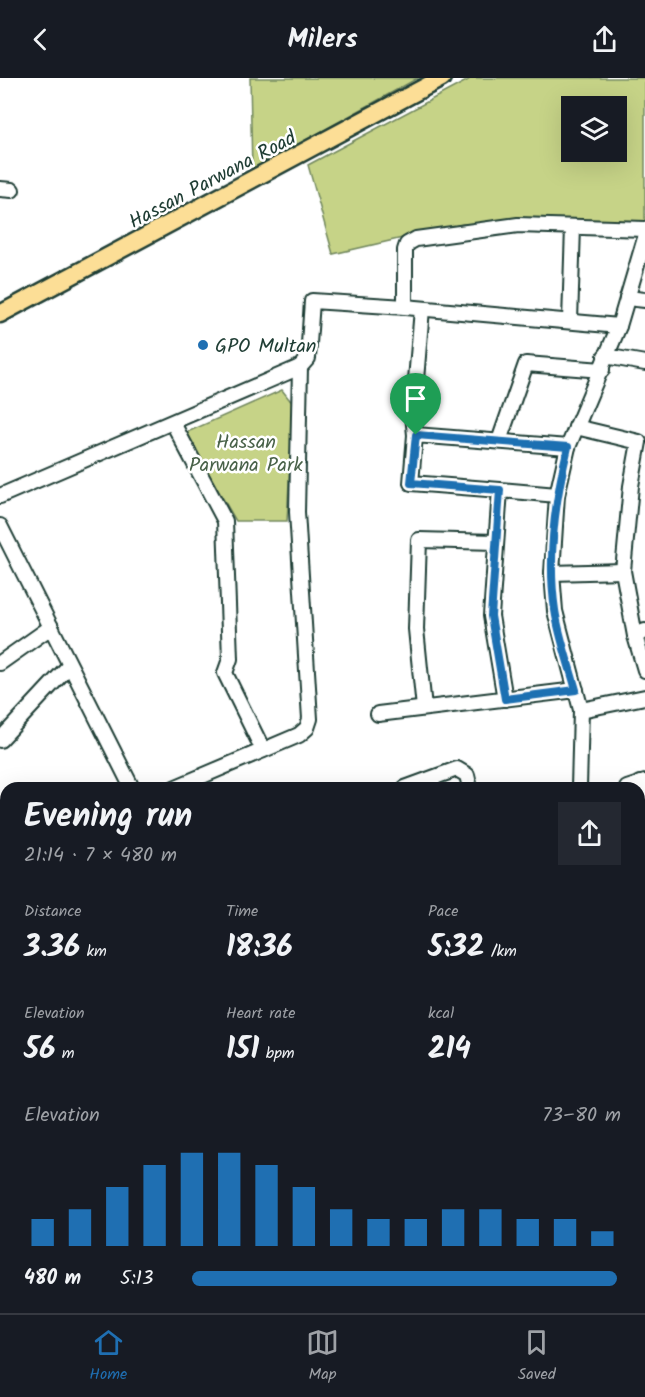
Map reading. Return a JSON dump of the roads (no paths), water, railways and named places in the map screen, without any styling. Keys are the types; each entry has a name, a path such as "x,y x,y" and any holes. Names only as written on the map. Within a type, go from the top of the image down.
{"main road":[{"name":"Hassan Parwana Road","path":"0,314 442,78"}],"street":[{"path":"405,307 405,250 407,244 416,238 500,226 645,229"},
{"path":"570,321 573,227"},
{"path":"579,782 581,710 555,611 552,573 557,495 568,447 619,326 645,238"},
{"path":"627,298 645,300"},
{"path":"0,496 300,367 308,358 312,301 619,326"},
{"path":"422,309 413,415 416,435 411,483 557,495"},
{"path":"499,441 526,364 645,363"},
{"path":"188,782 304,731 311,711 297,512 300,367"},
{"path":"173,423 225,521 230,659 225,673 263,750"},
{"path":"576,427 639,442 631,486 623,571 640,633 645,670"},
{"path":"416,435 568,447"},
{"path":"500,490 491,616 505,699"},
{"path":"0,526 4,545 51,627 68,667 129,782"},
{"path":"424,708 416,629 419,540 496,542"},
{"path":"552,573 623,571"},
{"path":"0,663 51,627"},
{"path":"0,740 68,667"},
{"path":"378,714 576,690"},
{"path":"581,710 645,697"},
{"path":"421,782 457,769 467,775 469,782"}],"place":[{"name":"GPO Multan","path":"203,345"}],"park label":[{"name":"Hassan Parwana Park","path":"246,452"}]}
